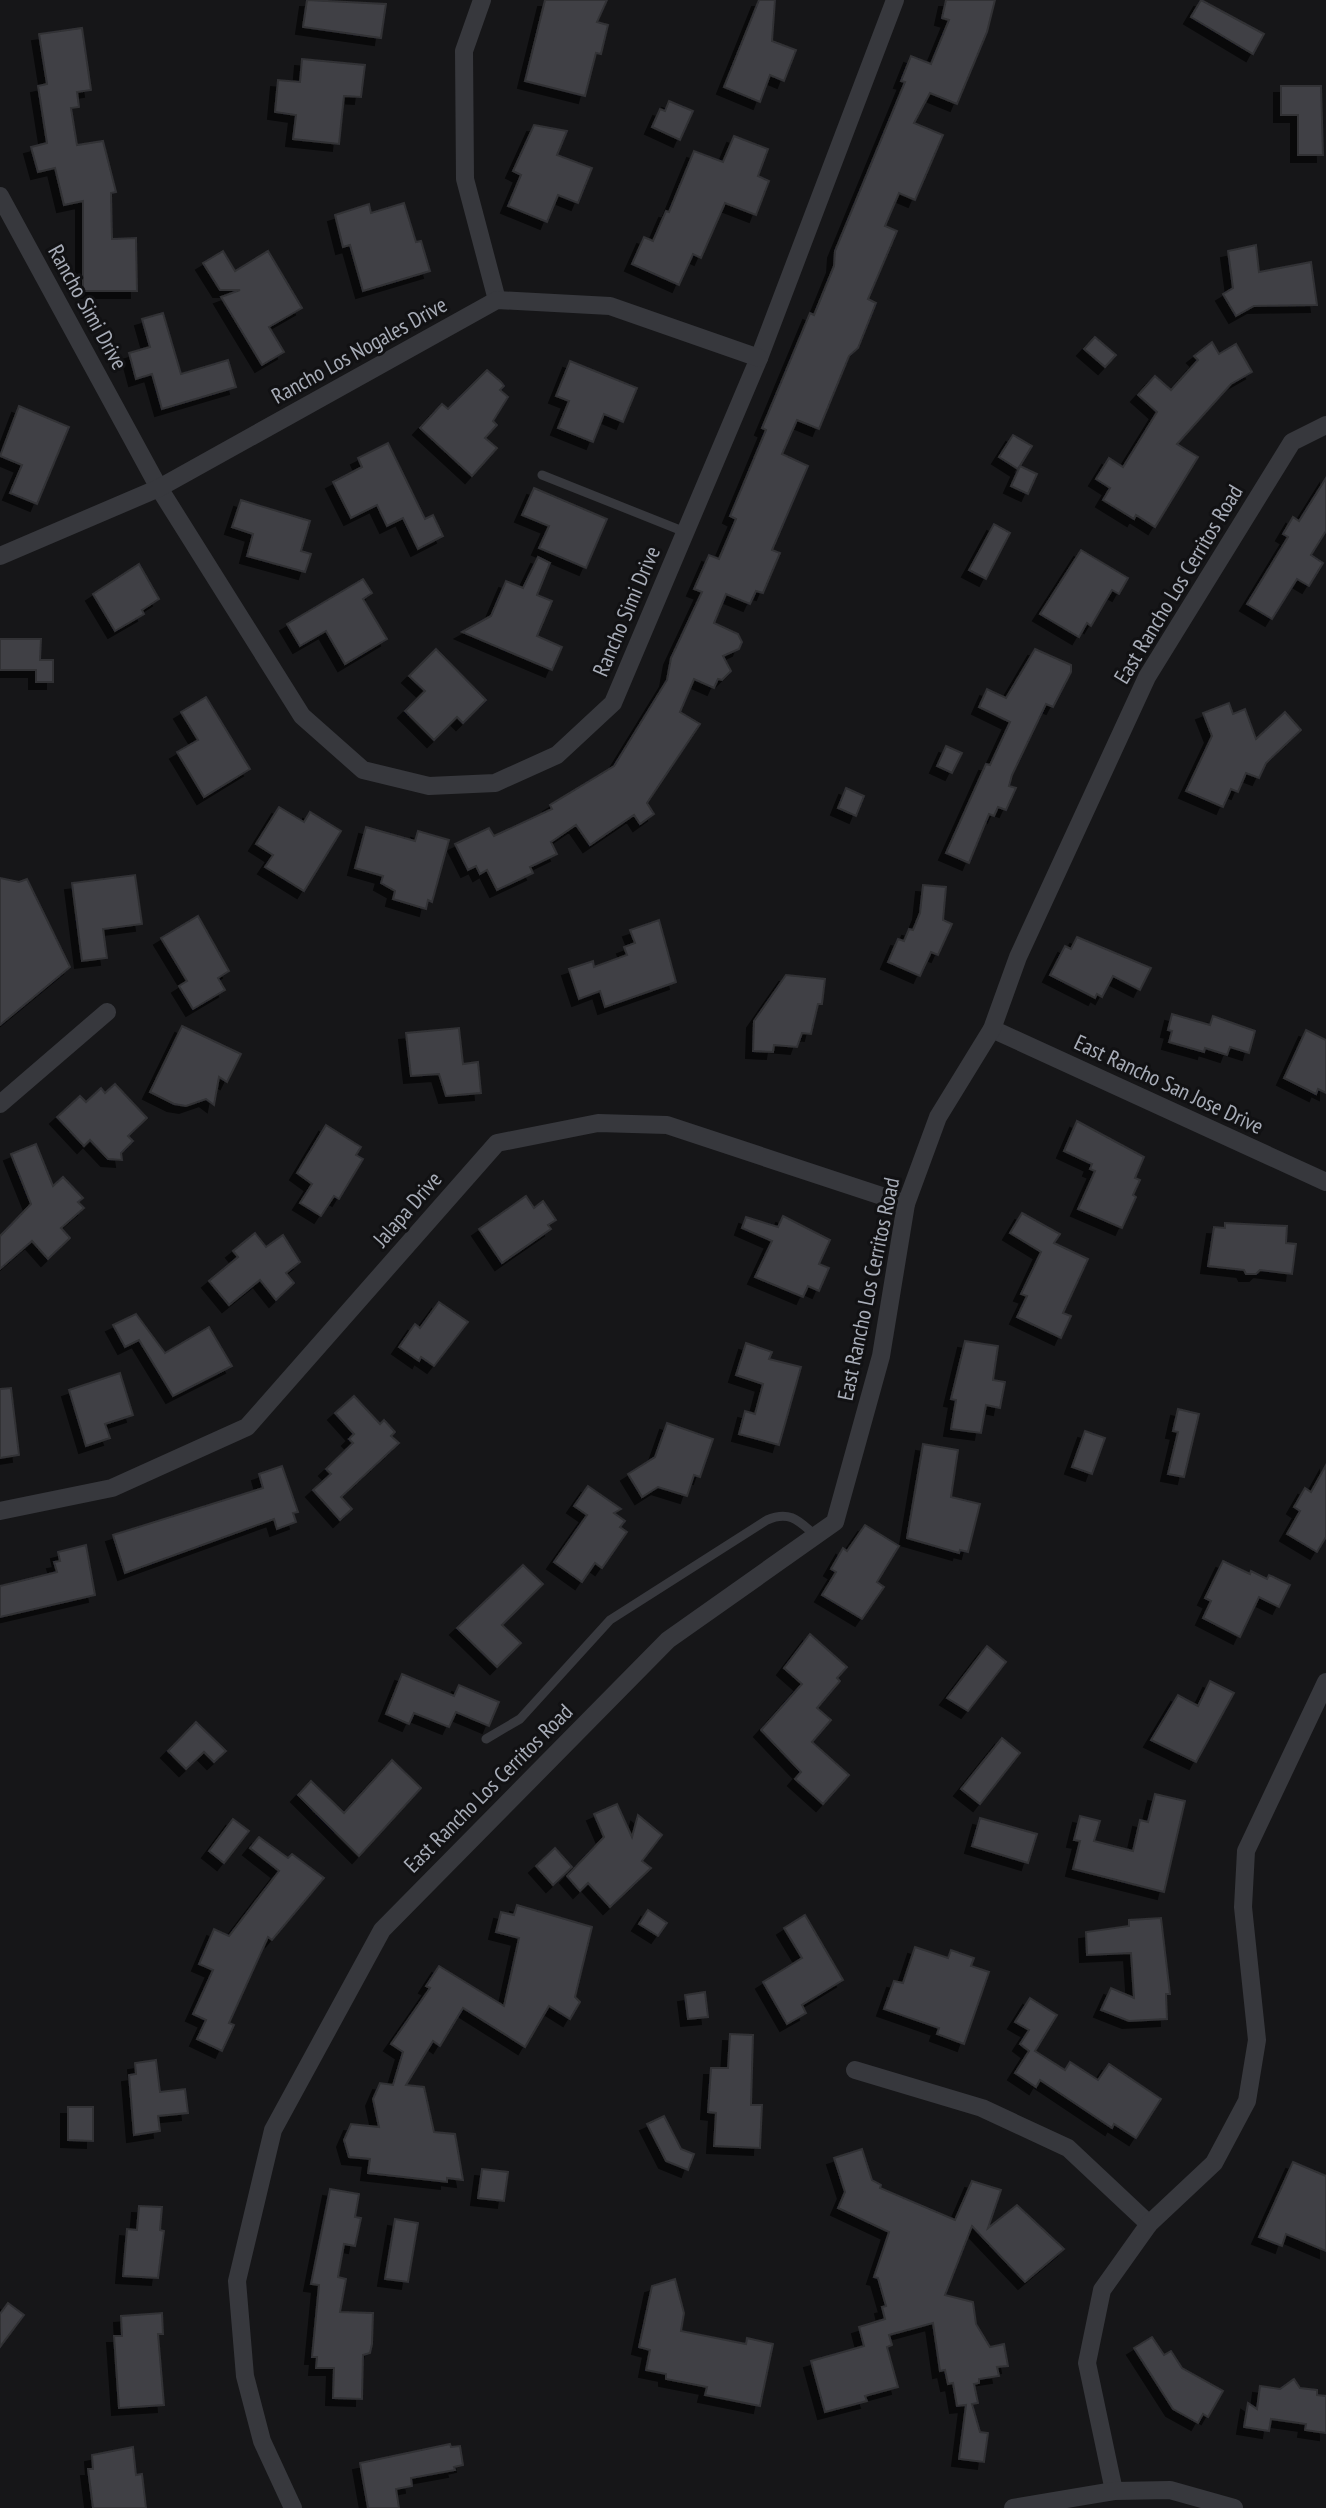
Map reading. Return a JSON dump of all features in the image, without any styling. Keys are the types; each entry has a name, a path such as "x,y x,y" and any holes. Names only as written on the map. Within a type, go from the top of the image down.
{"street":[{"path":"482,0 464,51 465,179 497,300 610,306 759,358"},
{"name":"Rancho Simi Drive","path":"0,196 159,488 302,716 363,770 429,786 495,783 557,755 613,703 759,358 895,0"},
{"name":"Rancho Los Nogales Drive","path":"0,556 159,488 497,300"},
{"name":"East Rancho Los Cerritos Road","path":"293,2508 262,2441 245,2376 237,2281 273,2130 382,1930 668,1640 835,1522 881,1356 906,1204 938,1117 992,1029 1018,957 1147,677 1292,442 1326,425"},
{"path":"0,1104 107,1012"},
{"name":"East Rancho San Jose Drive","path":"992,1029 1326,1182"},
{"name":"Jalapa Drive","path":"0,1511 112,1488 247,1427 497,1143 598,1123 667,1125 906,1204"},
{"path":"1114,2491 1087,2363 1102,2290 1149,2224 1214,2163 1247,2101 1257,2040 1243,1907 1246,1851 1326,1682"},
{"path":"855,2070 982,2108 1068,2148 1149,2224"},
{"path":"1013,2508 1114,2491 1170,2490 1234,2508"}],"lane":[{"path":"542,475 685,532"},
{"path":"486,1739 520,1719 610,1620 767,1520 781,1514 794,1516 816,1536"}],"building":[{"path":"307,0 386,4 381,38 303,27"},
{"path":"545,0 607,0 597,22 608,25 601,54 596,53 585,96 525,81"},
{"path":"759,0 775,0 772,41 796,50 784,81 770,75 760,102 724,87"},
{"path":"946,0 995,0 987,32 957,104 930,93 914,123 943,135 915,200 899,193 885,226 897,231 868,299 876,303 858,348 849,356 819,429 797,420 782,454 808,466 772,550 780,553 763,593 756,591 750,604 726,594 714,623 738,634 742,642 739,649 723,656 731,671 722,680 718,679 714,688 694,679 680,712 700,724 647,803 654,814 640,824 634,815 590,845 576,825 551,842 557,854 530,867 533,873 497,890 487,870 480,874 476,866 468,870 455,844 489,828 494,836 552,809 550,805 614,766 667,680 671,658 702,592 694,589 709,555 719,559 736,519 730,516 766,430 762,428 810,313 814,315 834,266 835,251 905,82 901,81 911,56 931,64 949,20 942,18"},
{"path":"1201,0 1264,34 1253,54 1191,17"},
{"path":"82,28 91,90 77,92 79,107 71,108 77,145 103,141 116,192 111,193 112,239 136,238 137,291 83,291 83,201 64,205 55,168 38,172 31,147 47,143 38,86 47,84 39,34"},
{"path":"302,59 365,65 361,97 344,96 339,144 293,139 296,115 275,112 278,80 300,82"},
{"path":"1281,86 1321,86 1323,155 1298,155 1298,115 1281,115"},
{"path":"669,101 693,111 680,140 652,127 660,109 665,111"},
{"path":"534,125 567,131 557,155 592,168 578,203 558,195 547,222 508,206 521,175 513,171"},
{"path":"734,136 768,149 758,176 769,181 756,215 725,203 701,258 693,254 679,285 632,264 644,237 653,241 666,211 669,212 694,151 723,162"},
{"path":"404,203 416,242 421,241 430,271 363,291 350,245 343,247 335,215 369,204 371,213"},
{"path":"1256,245 1259,272 1311,262 1317,305 1254,306 1236,316 1223,294 1233,288 1228,251"},
{"path":"223,251 235,271 268,251 302,308 269,327 284,352 262,365 221,297 240,290 220,290 203,263"},
{"path":"163,313 181,374 228,360 236,387 162,409 152,374 136,379 129,353 150,347 142,319"},
{"path":"1095,337 1116,355 1105,367 1084,349"},
{"path":"1212,342 1219,354 1236,344 1252,372 1231,384 1177,444 1198,457 1155,527 1136,515 1134,519 1103,500 1110,488 1096,479 1109,458 1123,467 1157,412 1138,395 1155,376 1171,390 1198,360 1194,356"},
{"path":"570,361 637,388 623,422 604,414 593,442 558,428 569,401 556,396"},
{"path":"487,370 501,382 504,386 500,390 508,397 493,421 497,425 485,438 497,448 472,476 420,428 442,404 448,409"},
{"path":"19,406 69,427 37,504 10,493 22,465 0,456"},
{"path":"1013,435 1032,446 1018,469 999,457"},
{"path":"388,443 425,519 433,515 443,536 418,549 403,518 387,526 377,505 351,518 333,482 362,467 358,458"},
{"path":"1020,466 1037,474 1028,494 1011,486"},
{"path":"1326,478 1326,531 1311,555 1323,563 1309,586 1297,579 1272,619 1247,604 1288,537 1283,534 1293,517 1299,521"},
{"path":"534,488 607,519 586,568 539,548 549,526 522,515"},
{"path":"241,500 310,521 301,551 311,554 305,572 247,556 253,534 232,527"},
{"path":"994,524 1010,533 986,579 969,570"},
{"path":"1081,550 1128,578 1119,594 1112,590 1091,626 1087,623 1079,637 1040,614"},
{"path":"538,557 550,563 537,595 552,601 537,636 562,647 552,670 462,632 491,616 506,581 523,588"},
{"path":"139,564 159,599 142,610 144,614 115,631 93,594"},
{"path":"363,579 372,593 363,599 387,639 345,664 326,631 300,646 287,624"},
{"path":"0,639 41,639 40,660 53,660 53,682 36,682 36,670 0,670"},
{"path":"436,649 486,700 463,723 457,717 434,740 405,711 425,691 409,676"},
{"path":"1035,649 1071,665 1071,672 1053,707 1046,704 1012,775 1009,786 1016,788 1006,810 998,807 994,816 989,814 969,863 946,853 986,764 990,765 1010,722 979,707 987,689 1006,698"},
{"path":"206,697 250,769 204,797 177,752 198,740 181,712"},
{"path":"1229,703 1233,714 1245,709 1256,739 1285,712 1301,730 1266,763 1259,778 1246,773 1238,792 1231,789 1223,807 1186,791 1212,736 1203,713"},
{"path":"946,746 962,753 952,773 937,766"},
{"path":"846,788 864,796 856,816 838,808"},
{"path":"279,807 304,822 310,812 341,831 304,891 265,867 273,855 256,844"},
{"path":"366,827 415,841 418,831 449,840 432,902 428,900 426,909 393,899 395,891 381,883 383,876 355,868"},
{"path":"135,875 142,924 103,929 107,958 82,961 72,883"},
{"path":"0,878 19,882 27,879 70,967 0,1025"},
{"path":"923,885 946,887 943,920 952,924 938,955 931,952 920,976 888,962 898,939 904,941 909,929 913,930 920,913"},
{"path":"198,916 229,971 218,978 225,990 193,1009 179,986 187,981 161,938"},
{"path":"659,920 676,982 605,1007 600,991 579,999 569,969 593,961 594,967 627,955 624,947 635,943 630,930"},
{"path":"1077,937 1151,968 1140,990 1113,976 1102,997 1097,994 1095,998 1050,975 1065,946 1071,949"},
{"path":"786,975 825,979 822,1004 818,1004 811,1034 802,1033 797,1047 774,1045 773,1052 753,1051 754,1021"},
{"path":"1172,1014 1210,1025 1213,1016 1255,1031 1249,1053 1230,1047 1227,1055 1205,1048 1204,1052 1169,1042"},
{"path":"182,1026 241,1054 227,1082 219,1077 214,1105 206,1099 186,1106 174,1104 150,1092"},
{"path":"459,1028 463,1064 478,1062 481,1093 446,1096 439,1074 411,1076 406,1033"},
{"path":"1306,1030 1326,1040 1326,1093 1318,1089 1316,1094 1284,1078"},
{"path":"115,1084 147,1118 128,1136 133,1141 121,1153 122,1160 108,1159 90,1140 84,1146 57,1117 80,1096 86,1102 101,1088 105,1093"},
{"path":"1077,1121 1144,1157 1135,1178 1140,1180 1133,1195 1136,1197 1122,1228 1078,1209 1095,1171 1090,1169 1092,1164 1064,1151"},
{"path":"326,1125 361,1147 356,1155 363,1159 339,1199 334,1196 321,1216 300,1203 312,1184 297,1173"},
{"path":"36,1144 53,1186 63,1177 83,1198 78,1202 84,1208 61,1228 70,1238 48,1259 32,1241 0,1269 0,1236 31,1204 11,1154"},
{"path":"526,1196 534,1208 543,1201 556,1220 548,1225 551,1229 502,1263 479,1229"},
{"path":"1022,1213 1060,1234 1054,1243 1088,1259 1063,1313 1071,1316 1061,1338 1017,1317 1027,1296 1021,1294 1041,1252 1010,1233"},
{"path":"783,1216 830,1240 819,1264 829,1268 819,1291 808,1286 803,1297 755,1277 772,1241 742,1228 746,1217 778,1227"},
{"path":"1225,1223 1287,1226 1286,1243 1296,1244 1292,1274 1260,1270 1256,1274 1246,1274 1244,1270 1208,1266 1214,1227 1225,1228"},
{"path":"255,1233 266,1247 283,1235 300,1262 286,1273 294,1283 276,1300 260,1280 229,1305 209,1281 238,1257 233,1251"},
{"path":"439,1302 468,1322 434,1366 421,1357 419,1361 399,1347 415,1324 420,1328"},
{"path":"136,1314 165,1353 209,1327 232,1366 173,1396 139,1340 125,1347 113,1325"},
{"path":"965,1341 998,1346 993,1380 1005,1382 1000,1408 986,1405 981,1433 951,1429 956,1400 951,1399"},
{"path":"746,1343 772,1352 769,1359 801,1367 779,1445 739,1434 745,1411 755,1414 763,1384 736,1375"},
{"path":"120,1373 133,1415 105,1424 110,1438 86,1446 69,1390"},
{"path":"11,1388 19,1455 0,1458 0,1389"},
{"path":"354,1396 380,1424 384,1420 395,1432 391,1436 399,1443 341,1497 352,1509 340,1520 313,1490 331,1474 326,1469 353,1443 349,1439 354,1434 335,1413"},
{"path":"1178,1409 1199,1414 1184,1477 1168,1474 1178,1432 1173,1431"},
{"path":"667,1423 713,1439 700,1477 694,1475 687,1496 658,1487 642,1497 628,1474 655,1457"},
{"path":"1085,1431 1105,1438 1092,1474 1072,1467"},
{"path":"923,1444 958,1450 951,1497 980,1504 968,1552 960,1550 959,1553 907,1538"},
{"path":"1326,1465 1326,1537 1317,1552 1287,1534 1300,1511 1294,1507 1305,1488 1311,1492"},
{"path":"282,1466 298,1512 293,1513 296,1522 277,1529 274,1519 125,1573 113,1535 263,1488 259,1474"},
{"path":"588,1486 621,1509 614,1513 625,1521 620,1527 627,1532 602,1568 595,1563 582,1582 554,1562 587,1515 574,1506"},
{"path":"865,1525 899,1546 877,1582 884,1587 862,1619 822,1595 836,1572 831,1569 843,1548 847,1551"},
{"path":"86,1545 95,1595 0,1617 0,1586 57,1572 54,1562 60,1561 58,1552"},
{"path":"1223,1561 1250,1574 1251,1571 1267,1579 1269,1575 1290,1585 1279,1607 1259,1597 1240,1637 1203,1618 1211,1601 1205,1598"},
{"path":"523,1565 543,1584 502,1625 521,1643 497,1667 457,1628"},
{"path":"810,1634 847,1667 837,1678 840,1681 817,1708 831,1720 812,1742 849,1775 823,1804 795,1779 801,1772 761,1730 802,1684 784,1668"},
{"path":"987,1646 1006,1662 968,1711 947,1698"},
{"path":"402,1674 454,1696 459,1685 499,1702 489,1726 456,1712 449,1727 414,1713 409,1724 386,1714"},
{"path":"1210,1681 1234,1693 1196,1762 1151,1740 1178,1695 1198,1706"},
{"path":"196,1722 226,1751 214,1762 204,1752 186,1769 168,1751"},
{"path":"1002,1738 1020,1753 980,1804 961,1789"},
{"path":"392,1760 421,1788 359,1856 298,1795 311,1781 344,1813"},
{"path":"1155,1794 1185,1801 1164,1892 1073,1869 1080,1841 1074,1840 1080,1816 1100,1821 1094,1841 1133,1851 1140,1820 1148,1822"},
{"path":"617,1804 632,1837 638,1815 662,1835 642,1861 651,1868 610,1907 588,1883 580,1891 567,1876 604,1837 594,1814"},
{"path":"980,1818 1037,1834 1028,1863 972,1846"},
{"path":"233,1819 249,1831 224,1863 209,1851"},
{"path":"259,1837 288,1858 292,1854 324,1878 272,1940 268,1937 229,2023 234,2025 222,2051 197,2039 206,2020 193,2014 213,1970 199,1964 214,1929 229,1936 279,1871 250,1848"},
{"path":"555,1848 572,1867 553,1885 536,1866"},
{"path":"517,1905 592,1927 575,1997 580,2002 570,2019 549,2006 525,2047 463,2008 440,2046 433,2041 406,2085 424,2087 434,2132 455,2134 463,2180 447,2178 447,2182 368,2173 370,2159 349,2157 344,2140 351,2124 379,2127 373,2099 380,2083 393,2085 403,2052 391,2044 430,1988 426,1986 439,1966 504,2006 519,1938 496,1932 501,1912 514,1915"},
{"path":"648,1910 667,1923 658,1936 639,1924"},
{"path":"805,1915 843,1980 802,2005 806,2013 787,2024 763,1982 802,1958 784,1928"},
{"path":"1161,1918 1170,1994 1166,1994 1167,2019 1129,2021 1101,2010 1111,1988 1134,1998 1131,1953 1087,1955 1086,1932 1129,1926 1129,1920"},
{"path":"915,1947 948,1958 951,1950 974,1958 971,1966 989,1972 964,2044 937,2034 939,2028 884,2009 894,1981 903,1983"},
{"path":"705,1992 708,2017 688,2019 685,1995"},
{"path":"1030,1998 1057,2015 1035,2051 1065,2070 1070,2062 1098,2080 1109,2064 1161,2099 1136,2138 1114,2124 1112,2128 1040,2080 1036,2087 1015,2073 1029,2051 1020,2044 1029,2030 1015,2022"},
{"path":"730,2034 753,2035 751,2105 762,2105 760,2148 714,2146 716,2113 708,2112 711,2068 728,2068"},
{"path":"156,2060 160,2092 185,2089 188,2113 158,2116 160,2131 134,2135 129,2075 136,2074 135,2063"},
{"path":"68,2107 93,2107 93,2141 68,2140"},
{"path":"664,2116 681,2149 694,2154 688,2170 666,2161 647,2124"},
{"path":"862,2149 872,2180 881,2185 880,2188 955,2220 972,2181 1001,2190 988,2228 1017,2205 1064,2249 1025,2282 972,2226 945,2295 973,2302 976,2324 990,2347 1004,2344 1008,2366 997,2367 999,2376 979,2379 979,2383 974,2384 978,2403 972,2404 980,2432 988,2433 984,2462 959,2459 966,2405 957,2406 953,2383 948,2384 945,2370 940,2371 933,2323 889,2335 892,2345 887,2347 898,2387 865,2396 867,2401 825,2412 811,2361 864,2346 859,2327 885,2319 882,2307 886,2306 878,2278 874,2277 889,2232 838,2208 845,2192 834,2158"},
{"path":"1293,2162 1326,2176 1326,2251 1286,2234 1282,2246 1259,2237"},
{"path":"482,2169 508,2172 504,2201 478,2198"},
{"path":"330,2189 359,2194 355,2217 361,2218 355,2246 344,2244 338,2277 346,2279 340,2312 373,2313 370,2353 363,2355 362,2399 333,2398 334,2368 316,2368 317,2357 312,2357 319,2285 311,2284"},
{"path":"139,2206 162,2207 160,2230 164,2231 158,2278 123,2276 127,2229 137,2230"},
{"path":"395,2219 418,2223 408,2282 385,2279"},
{"path":"675,2279 684,2313 681,2331 746,2344 747,2338 773,2344 760,2406 705,2395 707,2387 666,2379 666,2374 646,2370 650,2350 639,2347 652,2286"},
{"path":"8,2303 24,2315 0,2347 0,2314"},
{"path":"162,2313 163,2334 158,2334 164,2405 119,2408 114,2336 122,2336 121,2316"},
{"path":"1152,2337 1164,2355 1171,2351 1182,2368 1223,2391 1208,2417 1203,2414 1198,2423 1173,2409 1134,2348"},
{"path":"1294,2379 1300,2388 1317,2390 1317,2395 1326,2396 1326,2433 1305,2430 1306,2424 1271,2419 1269,2431 1244,2427 1248,2403 1257,2409 1260,2386 1280,2389"},
{"path":"450,2444 451,2447 460,2446 463,2465 454,2467 455,2470 411,2478 412,2486 396,2489 399,2508 368,2508 360,2463"},
{"path":"133,2447 136,2475 142,2474 146,2508 93,2508 88,2469 93,2469 92,2455"}]}
